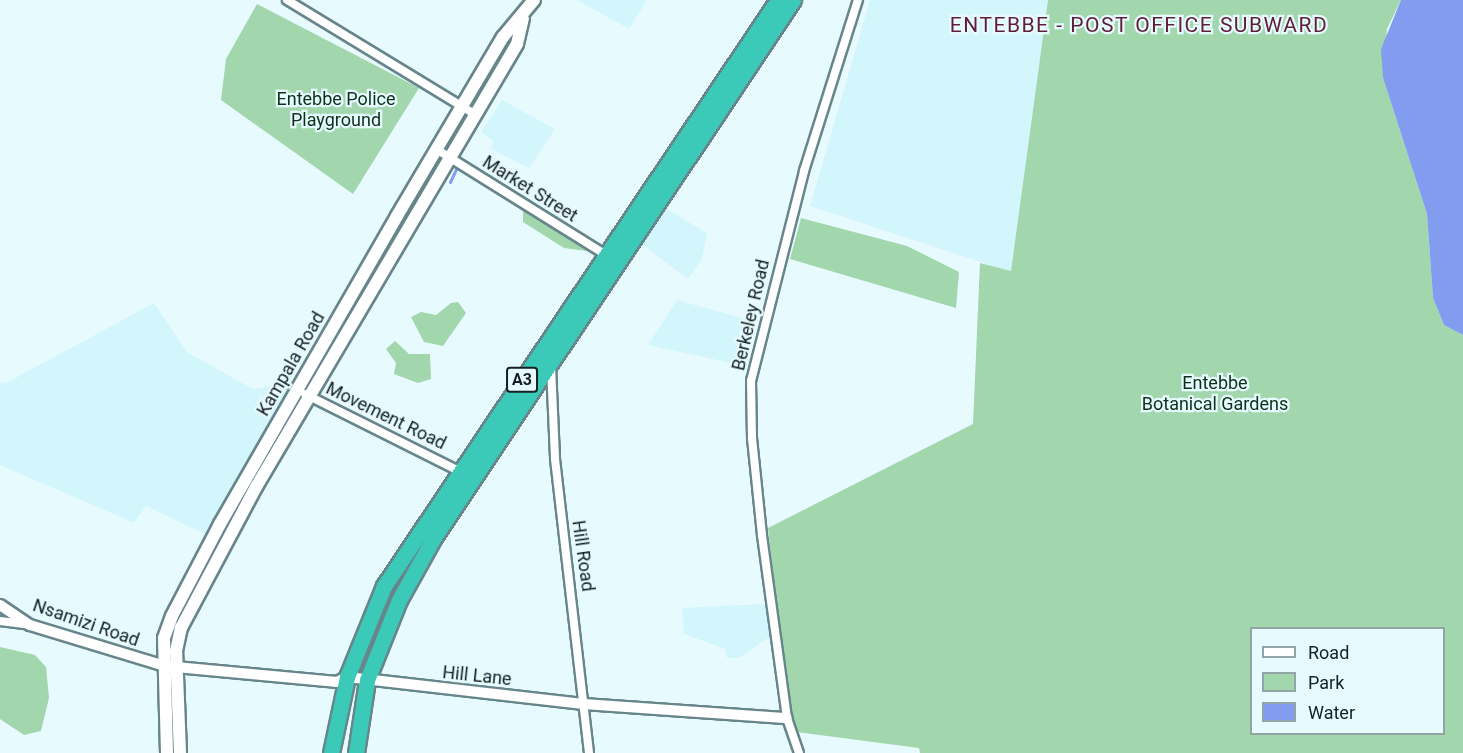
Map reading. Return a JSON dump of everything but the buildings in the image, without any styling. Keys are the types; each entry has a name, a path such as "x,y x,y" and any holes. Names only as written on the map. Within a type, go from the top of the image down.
{"highway":[{"name":"A3","path":"331,753 347,677 384,586 777,0"},
{"name":"A3","path":"356,753 367,680 399,600 434,537 793,0"}],"main road":[{"name":"Kampala Road","path":"180,753 167,628 220,524 436,149 503,37 523,18 534,0"},
{"name":"Kampala Road","path":"167,753 171,666 181,628 232,531 517,44 523,18"},
{"path":"220,524 232,531"}],"street":[{"path":"287,0 461,108 476,115"},
{"name":"Berkeley Road","path":"798,753 787,718 761,527 752,438 752,381 804,171 858,0"},
{"name":"Market Street","path":"436,149 606,255"},
{"name":"Hill Road","path":"551,362 561,517 585,704 589,753"},
{"name":"Movement Road","path":"297,389 461,472"},
{"name":"Nsamizi Road","path":"0,605 30,625 171,666"},
{"path":"0,621 30,625"},
{"name":"Hill Lane","path":"171,666 337,682 347,677 585,704 787,718"}],"shaded area":[{"path":"577,0 647,0 629,29"},
{"path":"870,0 1048,0 1011,272 810,206"},
{"path":"502,100 555,129 529,168 491,149 493,141 481,132"},
{"path":"665,208 707,233 702,259 688,279 641,244"},
{"path":"677,300 756,322 745,366 648,345"},
{"path":"154,303 187,352 253,389 313,379 207,535 146,506 134,523 0,465 0,382 6,383"},
{"path":"766,604 771,636 739,658 727,658 725,649 684,634 682,608"}],"green space":[{"name":"Entebbe Botanical Gardens","path":"1048,0 1401,0 1387,29 1383,78 1427,214 1433,298 1444,325 1463,335 1463,753 920,753 919,748 789,731 768,528 973,424 980,263 1011,271"},
{"name":"Entebbe Police Playground","path":"257,4 419,88 353,194 221,100 226,59"},
{"path":"523,208 585,245 587,251 564,248 523,222"},
{"path":"801,218 907,246 959,272 956,308 790,259"},
{"path":"458,302 466,313 443,346 424,342 411,317 421,312 436,315 451,303"},
{"path":"395,341 409,354 430,354 431,379 418,383 394,374 396,363 386,349"},
{"path":"0,647 35,655 46,667 49,698 41,731 24,735 0,719"}],"water":[{"path":"1401,0 1463,0 1463,335 1444,325 1433,298 1427,214 1383,78 1381,49"}],"waterway":[{"path":"450,182 456,169"}],"district":[{"name":"ENTEBBE - POST OFFICE SUBWARD","path":"1139,25"}]}
